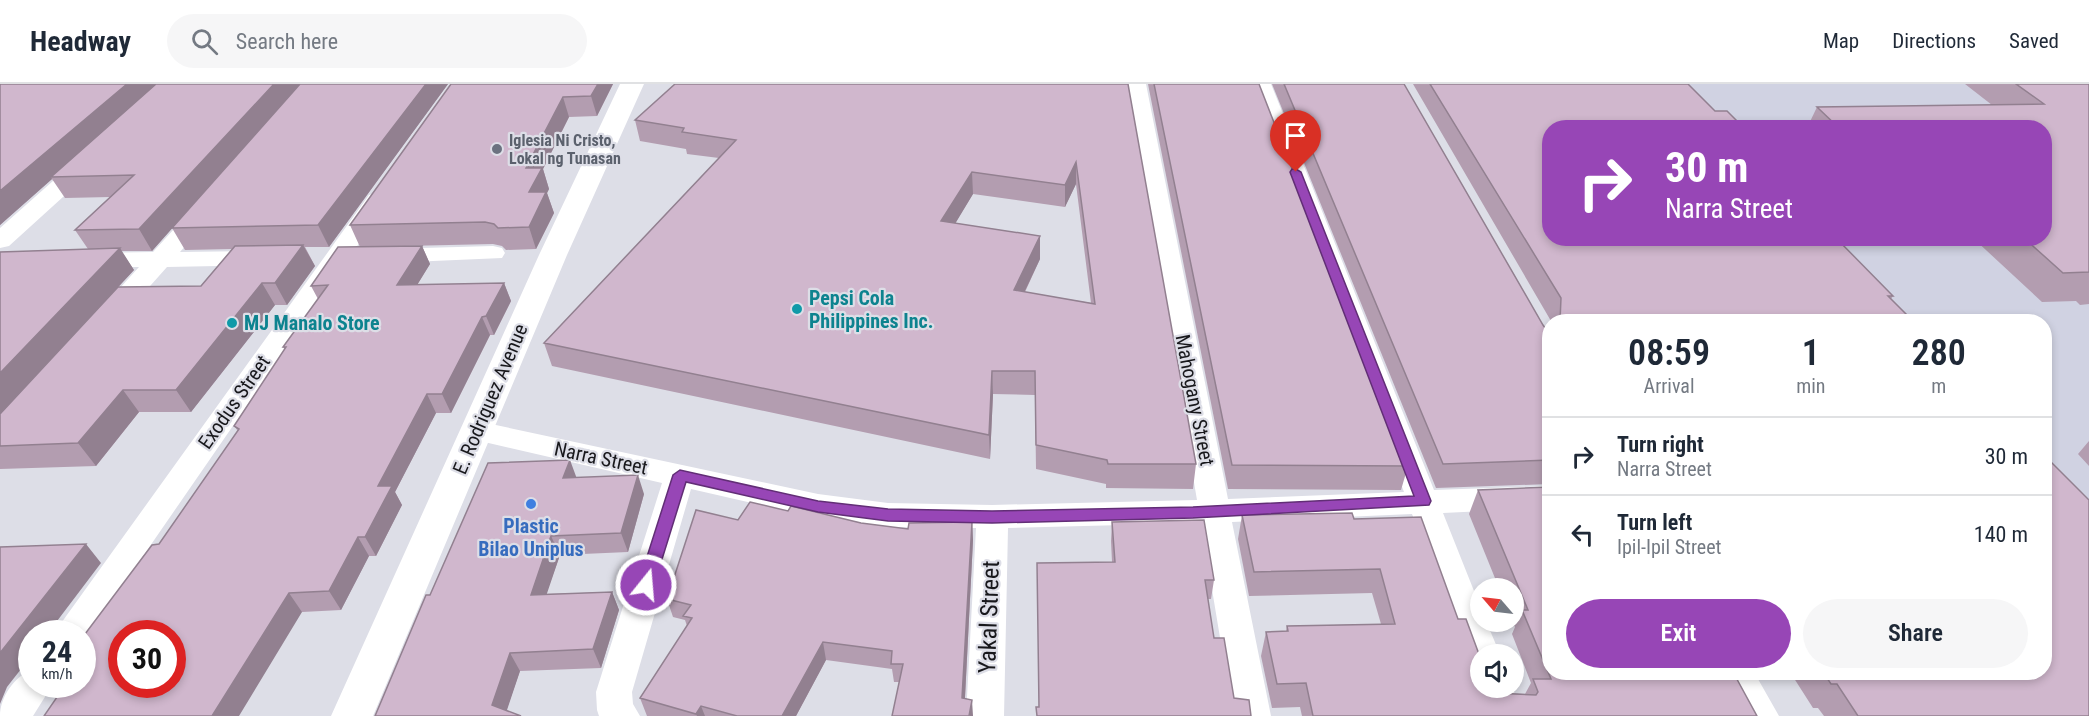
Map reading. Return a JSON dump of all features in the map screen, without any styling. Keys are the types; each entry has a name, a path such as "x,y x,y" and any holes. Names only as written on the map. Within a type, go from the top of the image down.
{"street":[{"name":"E. Rodriguez Avenue","path":"352,716 553,255 632,84"},
{"name":"Mahogany Street","path":"1136,84 1252,716"},
{"path":"1262,84 1478,644"},
{"path":"4,254 102,149"},
{"name":"Exodus Street","path":"79,620 312,257 391,180"},
{"path":"96,330 221,190"},
{"path":"68,261 493,253"},
{"name":"Narra Street","path":"477,431 853,512 992,517 1215,512 1542,497"},
{"path":"621,716 615,710 614,692 680,475"},
{"name":"Yakal Street","path":"985,716 992,517"},
{"path":"1740,680 1760,716"},
{"path":"12,716 25,698"},
{"path":"1498,698 1505,716"}],"shaded area":[{"path":"1471,84 2089,84 2089,716 2052,680 2052,314 1627,314 1581,246 2052,246 2052,120 1542,120 1542,124"}],"building":[{"path":"0,84 127,84 0,191"},
{"path":"156,84 274,84 139,229 75,230 134,175 51,177"},
{"path":"300,84 426,84 318,225 172,228"},
{"path":"451,84 598,84 591,96 563,97 526,168 542,168 529,192 546,192 529,227 498,228 494,224 485,222 350,225"},
{"path":"675,84 1128,84 1196,464 1108,464 1107,460 1036,445 1035,371 992,371 989,435 544,343 736,140 682,132 684,128 635,120","holes":["1076,162 1095,304 1014,290 1040,236 941,221 972,172 1065,185"]},
{"path":"1154,84 1259,84 1408,466 1232,465"},
{"path":"1284,84 1404,84 1542,323 1542,460 1443,464"},
{"path":"1430,84 1688,84 1715,111 1727,111 1736,120 1542,120 1542,246 1844,246 1893,296 1888,296 1906,314 1560,314 1561,298"},
{"path":"2016,84 2089,84 2089,272 2063,273 2033,246 2052,246 2052,120 1831,120 1817,107 2044,104"},
{"path":"303,245 275,283 262,283 176,390 123,390 78,443 0,446 0,414 118,287 201,286 235,246"},
{"path":"422,246 397,285 504,283 486,316 482,317 442,394 427,394 378,486 392,486 365,537 358,537 329,591 289,593 212,716 44,716 56,698 96,698 96,620 152,545 159,544 239,429 234,426 286,347 283,347 328,285 311,286 338,247"},
{"path":"120,248 0,373 0,252"},
{"path":"570,460 563,478 638,475 621,533 551,536 531,595 612,592 593,649 510,653 492,705 521,716 375,716 426,595 430,595 488,463"},
{"path":"2052,463 2089,500 2089,716 1858,716 1837,684 1831,684 1828,680 2052,680"},
{"path":"1542,487 1542,658 1524,615 1524,610 1528,610 1524,600 1524,578 1515,578 1478,490"},
{"path":"750,502 788,511 791,506 861,523 908,529 909,523 972,522 962,698 972,700 969,716 892,716 903,664 891,664 892,651 823,642 782,716 737,716 701,706 696,714 640,698 692,618 683,616 691,605 667,599 696,510 738,520"},
{"path":"1352,513 1354,519 1421,517 1458,619 1466,619 1475,644 1470,644 1470,698 1524,698 1524,694 1536,695 1538,692 1533,679 1737,680 1757,716 1313,716 1306,683 1277,684 1266,632 1288,631 1287,626 1395,624 1380,569 1254,572 1242,515"},
{"path":"1204,520 1214,580 1205,580 1214,638 1224,638 1234,698 1249,700 1251,716 1037,716 1036,707 1039,707 1037,563 1115,562 1112,522"},
{"path":"86,544 26,620 18,620 18,630 0,653 0,547"}],"place":[{"name":"Iglesia Ni Cristo, Lokal ng Tunasan","path":"497,149"},
{"name":"Pepsi Cola Philippines Inc.","path":"797,309"},
{"name":"MJ Manalo Store","path":"232,323"},
{"name":"Plastic Bilao Uniplus","path":"531,504"}],"route":[{"path":"646,585 680,475 818,506 888,515 992,517 1215,512 1424,501 1296,172"}]}
